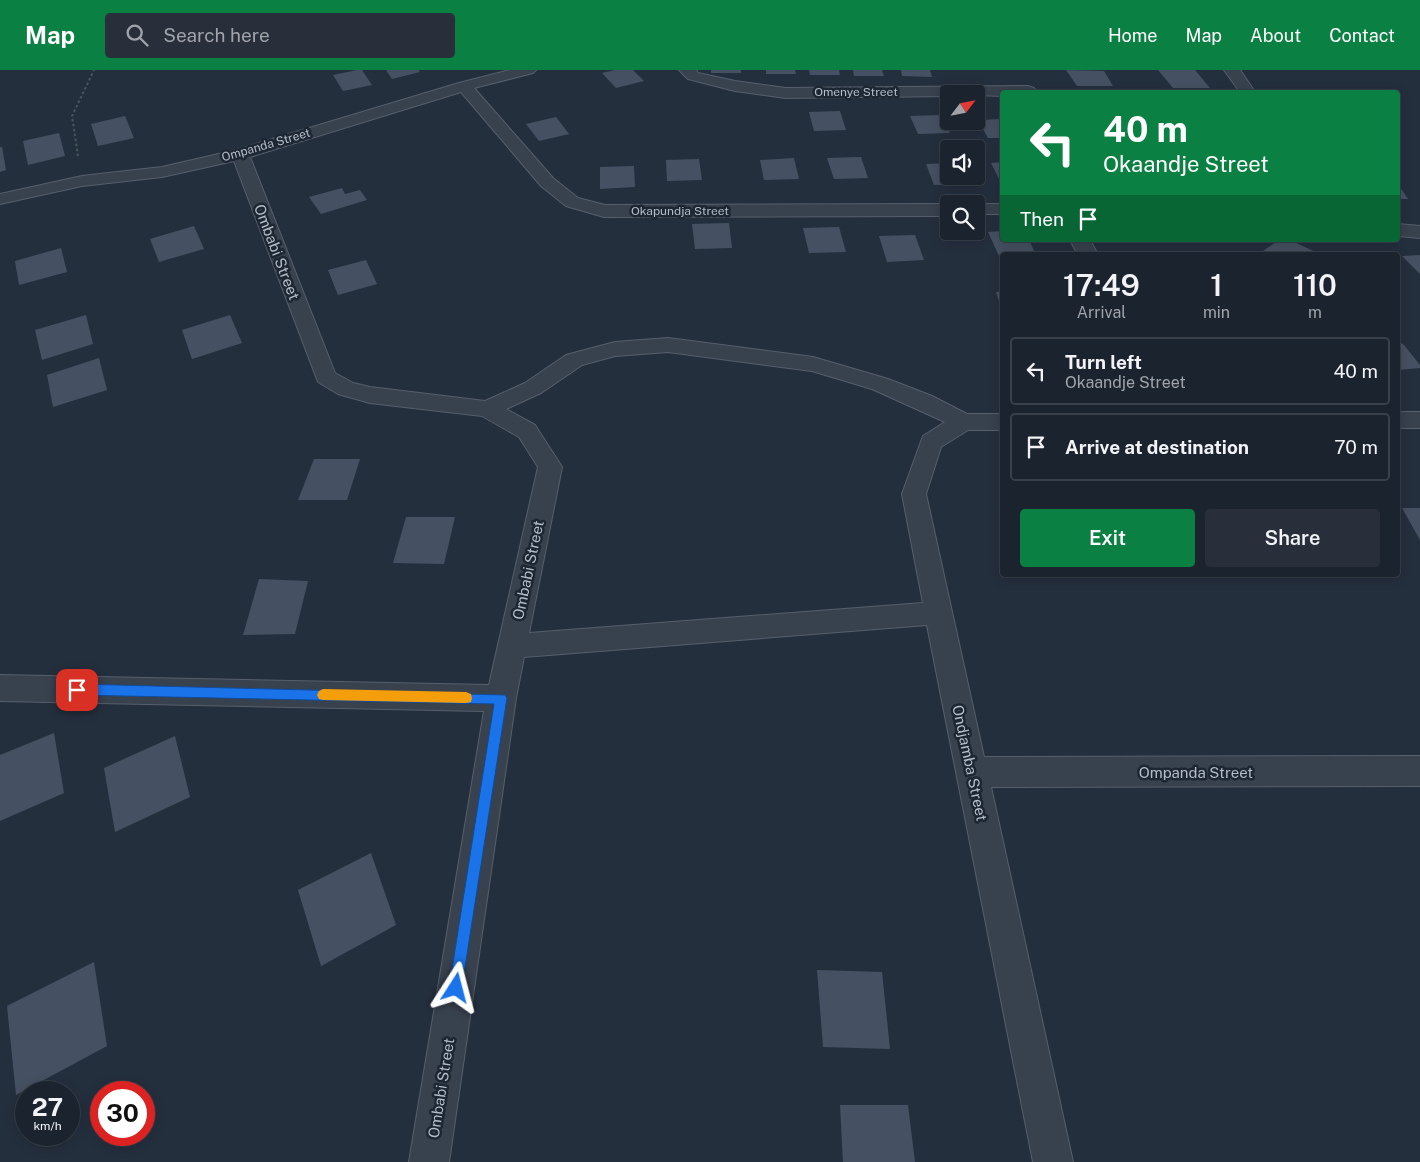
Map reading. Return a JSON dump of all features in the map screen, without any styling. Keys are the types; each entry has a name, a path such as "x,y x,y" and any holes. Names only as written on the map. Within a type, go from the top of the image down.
{"street":[{"name":"Ompanda Street","path":"0,199 82,182 162,172 240,154 464,86 528,70"},
{"name":"Omenye Street","path":"686,70 693,76 735,86 786,92 1027,87"},
{"path":"1232,70 1247,90"},
{"name":"Okapundja Street","path":"464,86 547,182 572,202 604,212 940,210"},
{"name":"Ombabi Street","path":"240,154 326,377 346,389 370,395 487,409 528,431 550,467 501,698 429,1162"},
{"path":"985,209 1000,209"},
{"path":"1400,230 1420,232"},
{"path":"487,409 533,388 574,360 615,349 668,345 814,364 880,384 924,402 964,422 1000,422"},
{"path":"1400,420 1420,420"},
{"name":"Ondjamba Street","path":"964,422 931,442 914,494 1053,1162"},
{"path":"512,646 938,613"},
{"path":"0,688 501,698"},
{"name":"Ompanda Street","path":"971,772 1420,771"}],"path":[{"path":"82,182 72,116 94,70"}],"building":[{"path":"362,70 372,85 343,91 333,75"},
{"path":"386,70 418,70 420,72 392,79"},
{"path":"615,70 633,70 644,81 616,88 602,73"},
{"path":"711,70 741,70 741,73 711,73"},
{"path":"766,70 795,70 796,74 766,74"},
{"path":"809,70 839,70 840,75 810,75"},
{"path":"853,70 882,70 884,76 854,76"},
{"path":"901,70 930,70 932,77 902,76"},
{"path":"1066,70 1104,71 1113,86 1077,86"},
{"path":"1158,70 1195,70 1210,88 1173,88"},
{"path":"840,111 846,130 814,131 809,112"},
{"path":"940,115 940,130 948,130 950,133 918,134 910,116"},
{"path":"125,116 134,138 98,146 91,124"},
{"path":"556,117 569,134 539,141 526,124"},
{"path":"1000,119 1000,138 988,138 984,130 985,120"},
{"path":"59,133 65,156 28,165 23,141"},
{"path":"0,147 2,147 6,170 0,172"},
{"path":"861,157 868,178 834,179 827,158"},
{"path":"794,158 799,179 764,180 760,160"},
{"path":"699,159 702,180 667,181 666,160"},
{"path":"1000,162 1000,181 991,163"},
{"path":"940,163 940,185 934,185 926,164"},
{"path":"634,166 635,187 600,189 600,167"},
{"path":"1400,187 1408,199 1400,199"},
{"path":"342,188 345,194 360,190 367,200 321,214 309,197"},
{"path":"729,223 732,248 695,249 692,224"},
{"path":"194,226 204,249 159,262 150,239"},
{"path":"839,227 846,252 809,253 803,228"},
{"path":"1000,231 1000,242 1030,242 1035,252 1000,252 999,256 988,232"},
{"path":"915,235 924,260 887,262 879,236"},
{"path":"1276,242 1294,242 1316,252 1261,252"},
{"path":"61,248 67,272 19,285 15,261"},
{"path":"1420,255 1420,274 1402,256"},
{"path":"366,260 377,284 338,295 328,270"},
{"path":"996,292 1000,292 1000,305"},
{"path":"86,315 93,344 42,360 35,330"},
{"path":"230,315 242,343 192,359 182,330"},
{"path":"1400,342 1420,365 1420,368 1400,370"},
{"path":"99,358 107,390 53,407 47,375"},
{"path":"314,459 360,459 347,500 298,500"},
{"path":"1402,508 1420,508 1420,540"},
{"path":"406,517 455,517 444,564 393,563"},
{"path":"259,579 308,581 295,634 243,635"},
{"path":"54,733 64,793 0,821 0,755"},
{"path":"175,736 190,797 115,832 104,768"},
{"path":"371,853 396,925 321,966 298,890"},
{"path":"94,962 107,1046 42,1081 15,1081 15,1085 7,1006"},
{"path":"817,970 882,972 890,1049 823,1047"},
{"path":"840,1105 908,1105 915,1162 843,1162"}],"slow traffic":[{"path":"323,695 466,698"}],"route":[{"path":"77,690 501,698 456,988"}]}
